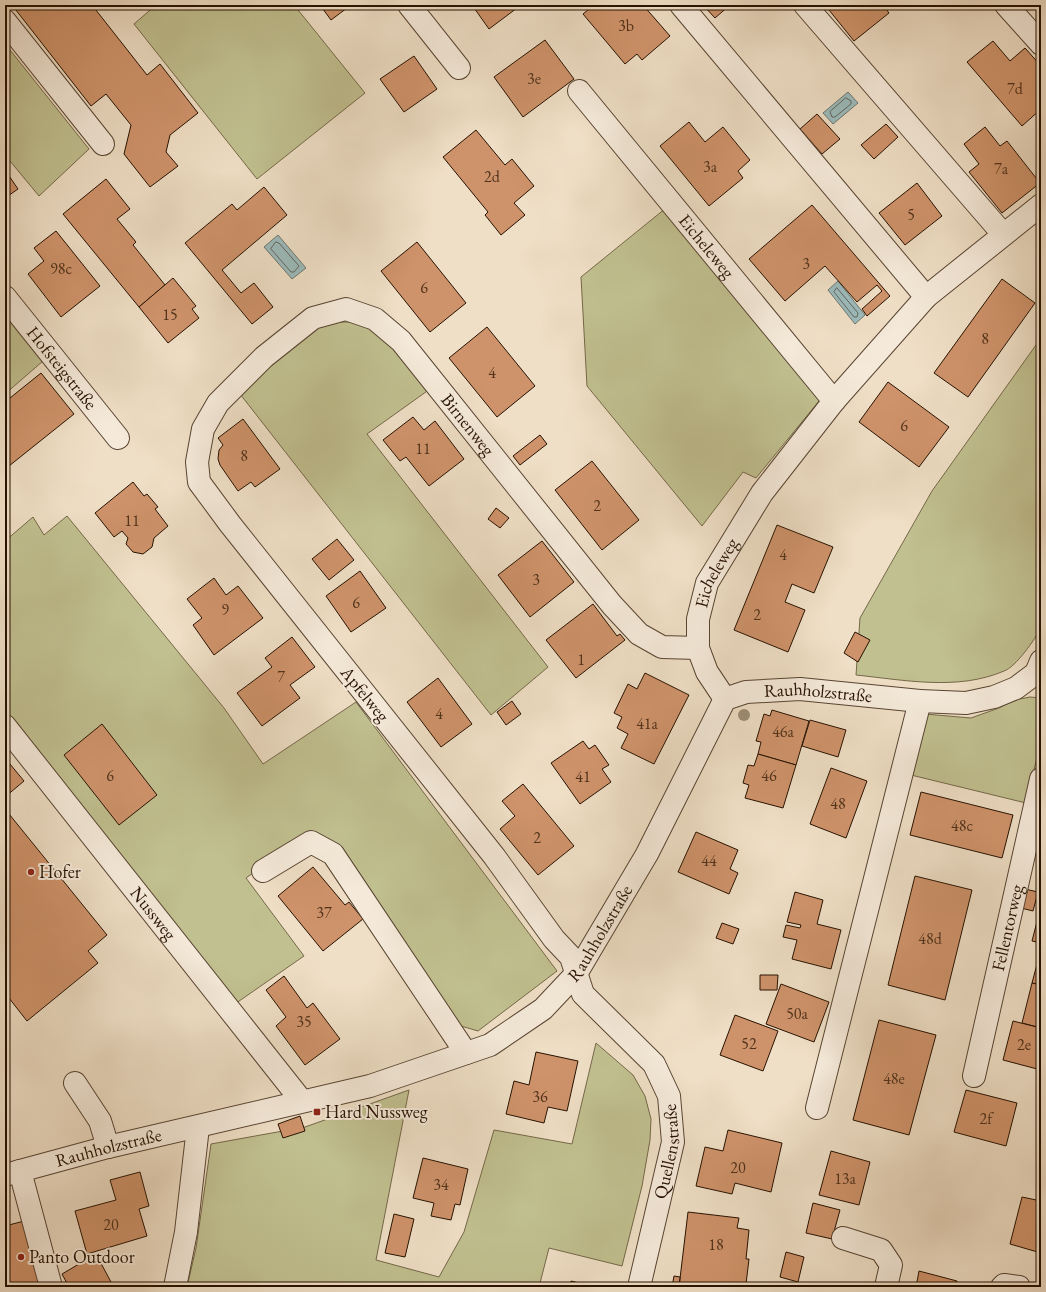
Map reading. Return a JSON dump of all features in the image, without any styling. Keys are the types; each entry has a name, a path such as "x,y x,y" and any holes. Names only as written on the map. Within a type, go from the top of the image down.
{"street":[{"path":"409,5 460,68"},
{"path":"681,5 926,297"},
{"path":"805,5 1003,234"},
{"path":"1006,5 1041,44"},
{"path":"5,21 103,144"},
{"name":"Eicheleweg","path":"579,91 834,401"},
{"name":"Eicheleweg","path":"725,699 707,672 698,648 698,619 707,583 762,492 834,401 926,297 1041,205"},
{"name":"Hofsteigstraße","path":"5,298 118,438"},
{"name":"Birnenweg","path":"218,403 264,357 313,318 346,309 375,319 401,341 612,605 639,634 662,647 698,648"},
{"name":"Apfelweg","path":"218,403 203,429 197,462 199,482 230,524 494,856 554,939 571,957 576,974"},
{"name":"Rauhholzstraße","path":"51,1287 12,1173 108,1147 198,1127 301,1100 370,1086 490,1045 543,1009 576,974 647,854 700,745 725,699 746,692 800,689 920,701 966,703 994,697 1016,688 1039,671"},
{"path":"817,1108 920,701"},
{"name":"Nussweg","path":"5,726 301,1100"},
{"name":"Fellentorweg","path":"974,1076 1041,779"},
{"path":"263,871 311,842 333,854 466,1053"},
{"name":"Quellenstraße","path":"576,974 584,994 654,1064 669,1096 673,1142 639,1287"},
{"path":"75,1083 100,1121 108,1147"},
{"path":"175,1287 186,1232 198,1127"},
{"path":"844,1238 881,1250 891,1265 886,1287"},
{"path":"1002,1287 1004,1285 1019,1287"}],"shaded area":[{"path":"156,5 294,5 365,93 257,179 134,24"},
{"path":"6,45 89,149 39,196 5,155"},
{"path":"666,208 824,395 756,478 743,472 702,526 587,386 581,277"},
{"path":"5,313 43,361 5,394"},
{"path":"326,322 357,322 384,335 430,389 367,434 548,667 491,715 240,394 292,344"},
{"path":"1041,338 1041,628 1030,645 1014,664 1004,671 986,677 968,681 931,682 856,675 860,618 932,491"},
{"path":"67,516 224,708 263,764 356,702 557,971 478,1031 461,1026 311,832 246,878 304,956 232,1006 5,709 5,541 33,517 44,535"},
{"path":"1030,697 1041,698 1041,741 1026,803 911,775 925,714 971,718 999,708 1015,700"},
{"path":"596,1043 633,1075 645,1096 651,1119 650,1140 642,1186 622,1266 549,1248 539,1287 187,1287 196,1248 211,1144 305,1127 409,1090 376,1260 439,1277 464,1232 494,1130 572,1144"}],"water":[{"path":"848,92 858,103 833,124 823,113"},
{"path":"278,235 306,268 292,279 264,247"},
{"path":"838,281 865,315 855,324 828,290"}],"building":[{"path":"12,5 92,5 147,75 160,64 198,113 170,135 166,152 178,166 150,187 124,154 131,125 106,94 91,106"},
{"path":"320,5 351,5 331,20"},
{"path":"472,5 521,5 489,29"},
{"path":"594,5 624,5 626,7 628,5 643,5 670,36 642,60 637,54 625,64 583,14"},
{"path":"703,5 730,5 715,18"},
{"path":"825,5 883,5 889,13 854,41"},
{"path":"1032,5 1041,5 1041,16"},
{"path":"545,40 574,79 523,117 494,77"},
{"path":"993,41 1010,61 1025,48 1041,66 1041,109 1022,126 967,62"},
{"path":"414,56 437,89 404,112 380,79"},
{"path":"817,114 840,139 822,154 800,129"},
{"path":"689,122 705,142 723,127 750,160 738,171 743,178 709,206 660,146"},
{"path":"886,124 898,137 874,159 861,145"},
{"path":"985,127 1000,146 1007,141 1040,183 1002,213 969,172 979,164 964,144"},
{"path":"476,130 505,165 512,159 534,186 514,203 525,215 501,235 485,215 488,212 443,157"},
{"path":"5,170 18,189 5,198"},
{"path":"106,179 130,209 117,219 136,242 133,245 165,285 139,307 63,214"},
{"path":"917,183 942,216 905,245 879,213"},
{"path":"264,187 287,215 222,270 241,293 254,283 273,307 252,324 185,243 232,204 237,210"},
{"path":"812,205 890,296 867,316 862,309 882,291 877,285 857,302 825,266 785,301 749,259"},
{"path":"56,231 100,286 61,317 28,274 44,261 34,248"},
{"path":"417,242 466,303 430,332 381,271"},
{"path":"173,278 196,306 192,309 199,318 168,343 139,307"},
{"path":"1002,279 1035,303 968,397 934,373"},
{"path":"487,327 535,386 497,417 449,358"},
{"path":"41,373 74,414 9,466 5,461 5,402"},
{"path":"888,382 949,427 919,467 859,422"},
{"path":"413,417 424,430 435,421 464,459 429,486 406,457 400,461 383,440"},
{"path":"243,419 280,469 255,487 251,482 238,491 220,465 218,459 219,450 223,445 218,438"},
{"path":"540,435 547,444 520,465 513,456"},
{"path":"592,461 639,520 602,550 555,490"},
{"path":"133,482 144,496 147,494 158,507 155,509 168,526 154,538 152,547 143,554 133,552 126,544 128,538 122,531 114,537 95,513"},
{"path":"496,508 509,518 500,528 488,519"},
{"path":"777,525 833,547 814,593 792,584 785,602 805,610 788,652 734,630"},
{"path":"337,539 354,560 329,580 312,559"},
{"path":"542,541 574,582 530,617 498,575"},
{"path":"360,571 386,608 351,632 326,596"},
{"path":"214,578 226,595 238,586 263,618 214,655 193,625 202,618 187,599"},
{"path":"593,604 617,636 620,634 625,640 576,678 546,640"},
{"path":"855,632 870,640 858,662 844,653"},
{"path":"292,637 315,667 290,685 300,698 262,726 237,693 272,667 265,658"},
{"path":"645,673 689,695 654,764 621,748 628,734 617,728 622,717 614,713 628,684 637,689"},
{"path":"438,678 472,724 441,747 407,702"},
{"path":"512,701 521,714 506,725 497,712"},
{"path":"772,710 809,721 796,765 758,754 761,742 756,741 764,714 770,716"},
{"path":"810,720 846,730 838,757 802,746"},
{"path":"102,724 157,795 119,825 64,755"},
{"path":"583,741 589,749 595,745 609,765 602,769 611,782 580,804 551,763"},
{"path":"758,754 796,765 783,808 745,798 749,785 743,783 748,765 754,766"},
{"path":"5,758 24,781 5,797"},
{"path":"831,768 867,781 846,838 810,824"},
{"path":"523,784 574,846 538,875 500,829 515,816 502,801"},
{"path":"921,792 1013,815 1002,858 910,835"},
{"name":"Hofer","path":"5,809 107,935 88,951 98,963 27,1021 5,993"},
{"path":"696,832 738,850 730,869 738,873 729,894 678,872"},
{"path":"313,867 345,905 349,902 363,919 323,951 278,896"},
{"path":"915,876 972,890 945,1000 888,985"},
{"path":"1025,889 1038,892 1033,911 1021,908"},
{"path":"795,892 823,900 817,924 841,930 831,969 792,959 797,940 783,937 786,925 800,928 801,925 787,922"},
{"path":"1041,906 1041,943 1032,941"},
{"path":"722,923 739,929 733,944 716,938"},
{"path":"1041,949 1041,985 1032,983"},
{"path":"760,975 778,975 777,990 760,990"},
{"path":"284,976 307,1008 313,1003 340,1039 305,1065 276,1026 286,1017 266,990"},
{"path":"1032,983 1041,985 1041,1028 1022,1023"},
{"path":"781,984 829,1002 814,1042 766,1024"},
{"path":"735,1015 778,1031 763,1071 720,1055"},
{"path":"879,1020 936,1035 909,1135 853,1120"},
{"path":"1013,1021 1041,1028 1041,1070 1003,1060"},
{"path":"536,1052 578,1061 567,1111 548,1107 544,1123 506,1114 514,1081 529,1085"},
{"path":"966,1090 1017,1103 1006,1146 954,1132"},
{"path":"300,1116 305,1131 283,1138 278,1124"},
{"path":"728,1130 782,1143 771,1192 735,1183 732,1194 696,1186 705,1147 723,1151"},
{"path":"831,1151 870,1162 859,1205 819,1195"},
{"path":"423,1158 468,1169 460,1205 455,1204 451,1220 431,1216 434,1203 413,1198"},
{"path":"140,1172 149,1206 139,1209 147,1236 87,1254 75,1211 116,1200 110,1180"},
{"path":"1022,1197 1041,1201 1041,1253 1010,1244"},
{"path":"813,1203 840,1210 832,1239 806,1233"},
{"path":"688,1212 739,1218 737,1228 749,1230 746,1259 749,1259 746,1284 763,1287 679,1287"},
{"path":"394,1214 414,1219 405,1257 385,1253"},
{"name":"Panto Outdoor","path":"28,1220 46,1287 5,1287 5,1226"},
{"path":"786,1252 804,1257 798,1282 780,1277"},
{"path":"96,1254 111,1282 101,1287 69,1287 62,1274"},
{"path":"919,1271 957,1281 956,1287 916,1287"},
{"path":"674,1276 680,1277 679,1287 672,1287"},
{"path":"571,1281 595,1287 570,1287"}],"place":[{"name":"Hofer","path":"31,872"},
{"name":"Hard Nussweg","path":"317,1112"},
{"name":"Panto Outdoor","path":"21,1257"}]}
